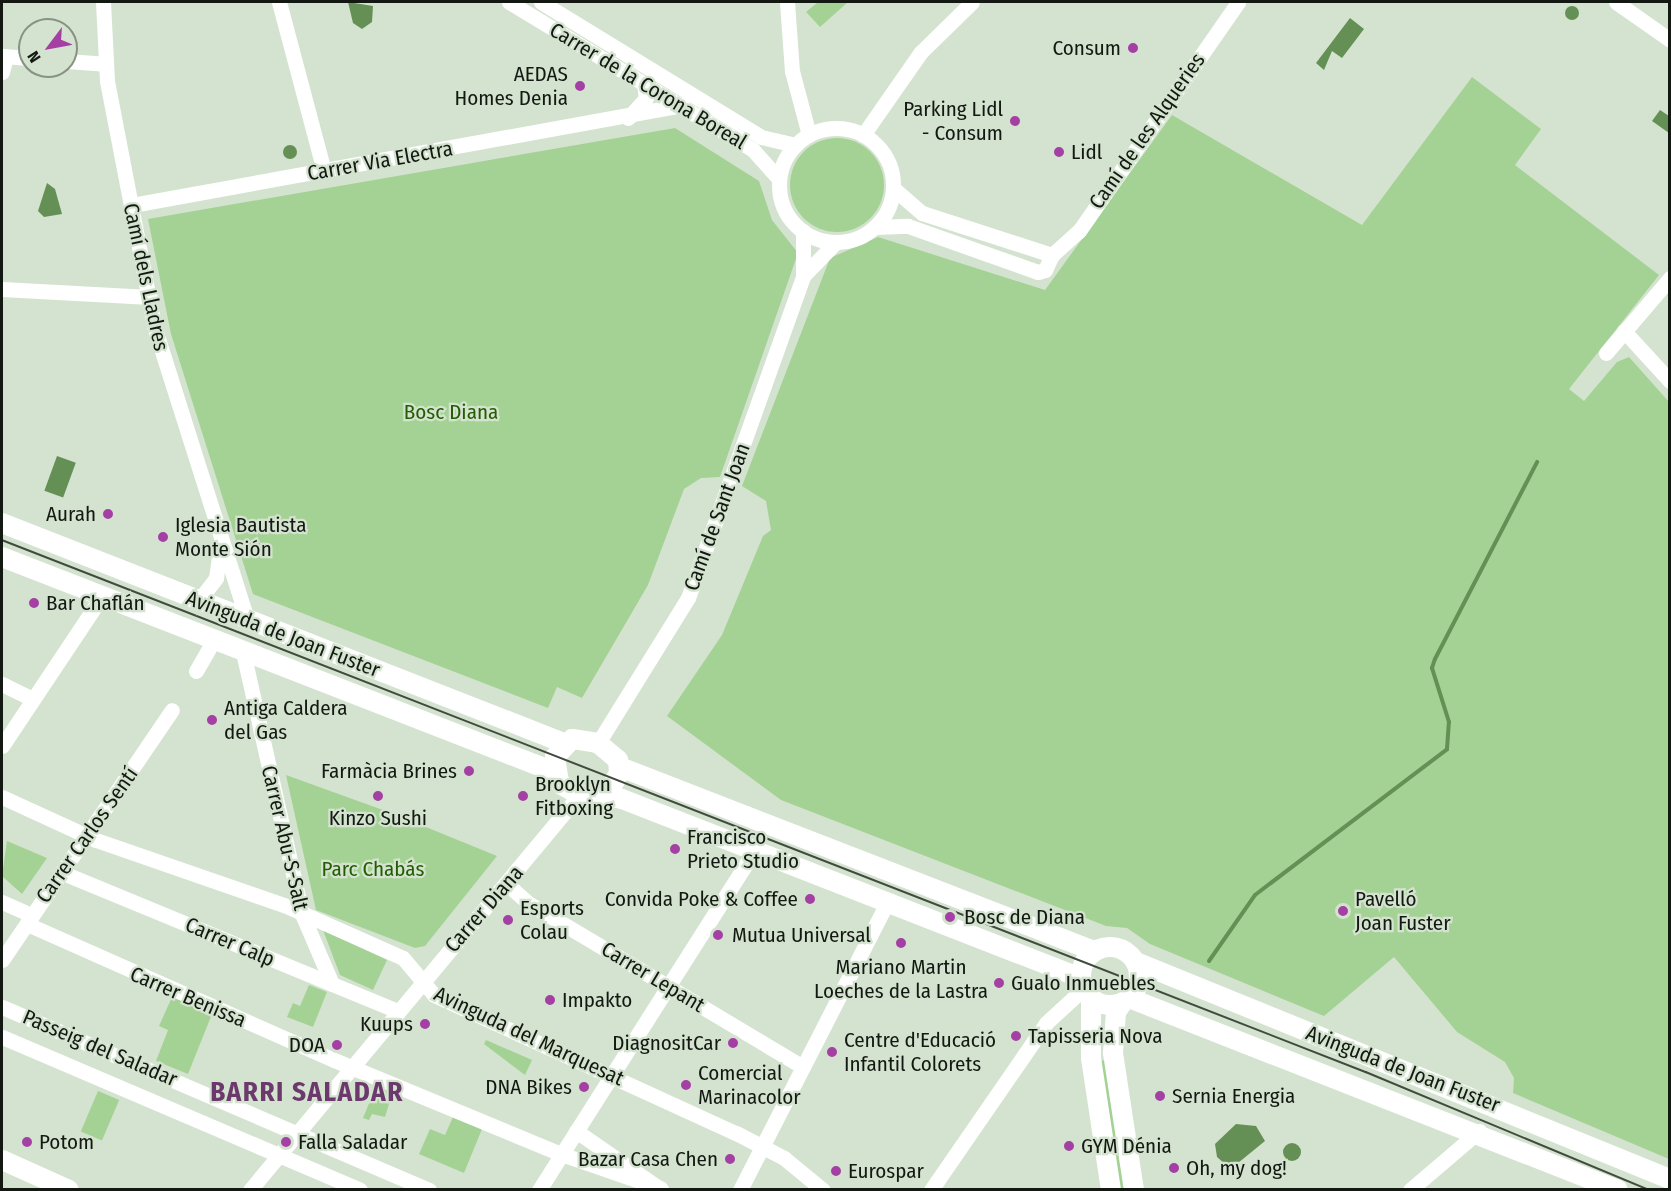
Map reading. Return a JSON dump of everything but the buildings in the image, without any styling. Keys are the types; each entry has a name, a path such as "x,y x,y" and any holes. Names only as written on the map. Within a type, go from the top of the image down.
{"main road":[{"name":"Avinguda de Joan Fuster","path":"2,523 564,743"},
{"name":"Avinguda de Joan Fuster","path":"2,557 534,764 559,781"},
{"path":"600,795 616,780 620,767 615,755 598,743 577,738 564,743 553,765 559,781 579,795 600,795 622,799 887,903 1085,988 1105,1005 1126,1000"},
{"path":"620,767 1094,951 1119,948 1136,962 1138,984 1116,1012 1113,1053 1134,1190"},
{"path":"1094,951 1083,962 1091,1058 1111,1190"},
{"name":"Avinguda de Joan Fuster","path":"1136,962 1670,1179"},
{"name":"Avinguda de Joan Fuster","path":"1126,1000 1479,1131 1618,1190"},
{"path":"2,1160 69,1190"}],"street":[{"name":"Camí dels Lladres","path":"103,2 105,64 154,326 220,547 247,620"},
{"path":"279,2 324,171"},
{"name":"Carrer de la Corona Boreal","path":"509,2 759,154 779,179"},
{"name":"Carrer de la Corona Boreal","path":"541,2 761,137 795,145"},
{"path":"787,2 792,71 809,135"},
{"path":"863,135 921,52 972,2"},
{"name":"Camí de les Alqueries","path":"875,227 908,226 1038,272 1052,255 1079,231 1238,2"},
{"path":"1616,2 1670,40"},
{"path":"2,72 4,56"},
{"path":"78,62 105,64"},
{"path":"628,118 646,98 644,83"},
{"name":"Carrer Via Electra","path":"132,205 628,118 681,105"},
{"path":"893,188 875,227 836,242 803,231 784,207 779,179 795,145 809,135 834,128 863,135 882,152 893,188 922,213 1052,255"},
{"name":"Camí de Sant Joan","path":"598,743 684,605 803,276 803,231"},
{"name":"Camí de Sant Joan","path":"803,276 836,242"},
{"path":"1606,353 1670,278"},
{"path":"2,289 150,297"},
{"path":"1624,331 1670,381"},
{"name":"Camí dels Lladres","path":"199,600 216,578 220,547"},
{"path":"2,746 102,596"},
{"path":"196,671 213,641"},
{"name":"Carrer Abu-S-Salt","path":"243,652 302,914 332,984"},
{"path":"2,684 33,699"},
{"name":"Carrer Carlos Sentí","path":"2,960 172,710"},
{"name":"Carrer Diana","path":"250,1190 421,980 507,884 579,795"},
{"name":"Avinguda del Marquesat","path":"2,797 88,836 302,914 403,958 434,995 612,1075 763,1148 823,1190"},
{"path":"539,1190 753,851"},
{"name":"Carrer Calp","path":"63,873 397,1011"},
{"name":"Carrer Lepant","path":"507,884 528,903 803,1067"},
{"name":"Carrer Benissa","path":"2,902 29,920 351,1066 561,1154 661,1189"},
{"path":"740,1190 887,903"},
{"path":"931,1190 1046,1023 1085,988"},
{"name":"Passeig del Saladar","path":"2,1006 298,1131 430,1190"},
{"name":"Passeig del Saladar","path":"2,1037 360,1190"},
{"path":"576,1131 661,1189"},
{"path":"1410,1190 1479,1131"}],"green space":[{"path":"818,2 848,2 820,27 806,12"},
{"path":"1472,77 1541,129 1515,165 1659,275 1569,389 1584,401 1617,362 1629,357 1669,402 1669,1159 1513,1093 1514,1078 1505,1062 1457,1032 1394,957 1324,1016 1150,944 1127,928 1106,926 781,800 667,716 722,635 763,536 771,530 766,501 742,486 830,258 878,237 1045,290 1172,115 1362,225"},
{"name":"Bosc Diana","path":"675,128 759,181 772,220 798,253 720,477 701,478 684,489 648,585 582,698 557,687 548,708 253,594 171,334 148,219"},
{"path":"837,138 855,142 870,152 880,167 884,185 880,203 870,218 855,228 837,232 819,228 804,218 794,203 790,185 794,167 804,152 819,142"},
{"name":"Parc Chabás","path":"286,775 394,814 497,856 425,946 415,948 316,910"},
{"path":"7,841 47,858 22,894 2,876"},
{"path":"323,930 387,960 373,990 340,975"},
{"path":"309,985 327,992 313,1027 287,1017 293,1003 300,1006"},
{"path":"172,997 212,1014 188,1074 156,1061 168,1030 159,1026"},
{"path":"486,1040 532,1060 525,1075 484,1044"},
{"path":"1106,1060 1126,1189 1121,1190 1100,1061"},
{"path":"377,1084 393,1091 385,1117 372,1114 369,1120 363,1118"},
{"path":"98,1091 119,1100 102,1140 81,1132"},
{"path":"453,1117 482,1129 464,1173 419,1154 430,1129 445,1135"}],"shaded area":[{"path":"348,2 373,6 372,22 362,29 353,23"},
{"path":"1572,6 1577,8 1579,13 1577,18 1572,20 1567,18 1565,13 1567,8"},
{"path":"1350,18 1364,29 1342,58 1332,51 1324,70 1316,63"},
{"path":"1660,110 1669,116 1669,133 1652,121"},
{"path":"287,145 293,145 297,152 293,159 287,159 283,155 283,149"},
{"path":"47,183 55,189 62,214 44,217 38,211"},
{"path":"57,456 76,463 63,498 44,491"},
{"path":"1236,1124 1256,1126 1265,1141 1238,1163 1226,1165 1217,1157 1215,1144"},
{"path":"1292,1143 1298,1146 1301,1152 1298,1158 1292,1161 1286,1158 1283,1152 1286,1146"}],"waterway":[{"path":"1209,961 1255,895 1447,749 1449,722 1432,668 1537,462"}],"tram line":[{"path":"2,540 1366,1072 1649,1190"}],"place":[{"name":"Consum","path":"1133,48"},
{"name":"AEDAS Homes Denia","path":"580,86"},
{"name":"Parking Lidl - Consum","path":"1015,121"},
{"name":"Lidl","path":"1059,152"},
{"name":"Aurah","path":"108,514"},
{"name":"Iglesia Bautista Monte Sión","path":"163,537"},
{"name":"Bar Chaflán","path":"34,603"},
{"name":"Antiga Caldera del Gas","path":"212,720"},
{"name":"Farmàcia Brines","path":"469,771"},
{"name":"Kinzo Sushi","path":"378,796"},
{"name":"Brooklyn Fitboxing","path":"523,796"},
{"name":"Francisco Prieto Studio","path":"675,849"},
{"name":"Convida Poke & Coffee","path":"810,899"},
{"name":"Pavelló Joan Fuster","path":"1343,911"},
{"name":"Bosc de Diana","path":"950,917"},
{"name":"Esports Colau","path":"508,920"},
{"name":"Mutua Universal","path":"718,935"},
{"name":"Mariano Martin Loeches de la Lastra","path":"901,943"},
{"name":"Gualo Inmuebles","path":"999,983"},
{"name":"Impakto","path":"550,1000"},
{"name":"Kuups","path":"425,1024"},
{"name":"Tapisseria Nova","path":"1016,1036"},
{"name":"DiagnositCar","path":"733,1043"},
{"name":"DOA","path":"337,1045"},
{"name":"Centre d'Educació Infantil Colorets","path":"832,1052"},
{"name":"Comercial Marinacolor","path":"686,1085"},
{"name":"DNA Bikes","path":"584,1087"},
{"name":"Sernia Energia","path":"1160,1096"},
{"name":"Potom","path":"27,1142"},
{"name":"Falla Saladar","path":"286,1142"},
{"name":"GYM Dénia","path":"1069,1146"},
{"name":"Bazar Casa Chen","path":"730,1159"},
{"name":"Oh, my dog!","path":"1174,1168"},
{"name":"Eurospar","path":"836,1171"}],"district":[{"name":"BARRI SALADAR","path":"307,1093"}]}
